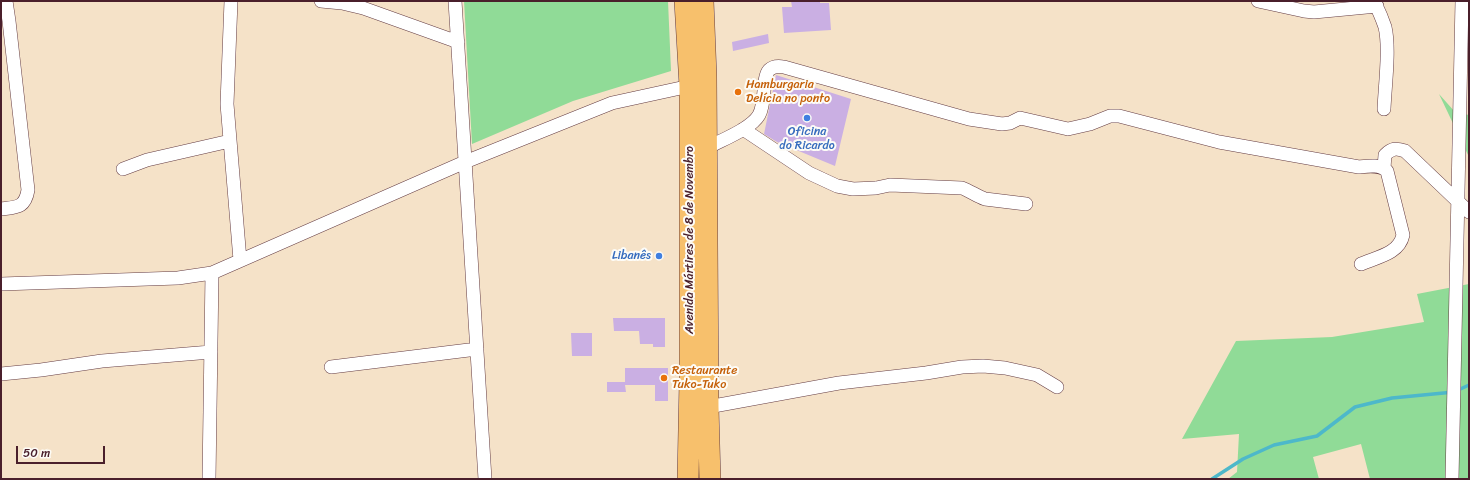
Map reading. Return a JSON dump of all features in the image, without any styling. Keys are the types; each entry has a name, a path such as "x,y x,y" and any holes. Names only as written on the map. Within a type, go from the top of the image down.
{"main road":[{"name":"Avenida Mártires de 8 de Novembro","path":"685,1 690,86 690,380 688,479"},
{"name":"Avenida Mártires de 8 de Novembro","path":"703,1 706,76 708,408 710,479"}],"street":[{"path":"1,208 18,207 23,204 27,197 28,190 10,21 6,1"},
{"path":"231,1 227,104 240,260"},
{"path":"321,1 342,3 363,8 458,42"},
{"path":"455,1 485,479"},
{"path":"1258,1 1314,12 1375,4 1385,28 1387,48 1384,109"},
{"path":"1452,479 1462,1"},
{"path":"707,148 755,122 763,104 766,78 770,70 776,66 969,119 1002,124 1010,123 1020,118 1068,129 1078,128 1110,116 1119,116 1219,142 1359,166 1378,166 1384,168 1387,170 1403,235 1401,243 1395,250 1360,264"},
{"path":"1,284 178,278 212,273 465,162 612,103 690,86"},
{"path":"743,129 809,173 837,186 853,189 890,186 962,188 978,197 985,199 1026,204"},
{"path":"123,169 147,160 230,142"},
{"path":"1384,168 1385,155 1391,150 1397,148 1405,151 1469,212"},
{"path":"209,479 212,273"},
{"path":"331,367 477,349"},
{"path":"1,374 41,370 102,360 211,352"},
{"path":"708,408 839,382 926,373 962,367 983,366 1005,368 1037,375 1057,386"}],"green space":[{"path":"464,1 668,1 671,71 573,101 472,144"},
{"path":"1439,94 1455,112 1469,115 1469,157"},
{"path":"1469,284 1469,479 1370,479 1361,444 1313,457 1319,479 1228,479 1237,472 1239,434 1182,439 1236,341 1332,337 1424,322 1417,294"}],"building":[{"path":"791,1 820,1 820,3 829,3 831,30 784,33 782,7 792,7"},
{"path":"768,34 769,43 733,51 732,42"},
{"name":"Oficina do Ricardo","path":"776,75 851,99 835,166 777,142 764,134"},
{"path":"613,318 665,318 665,347 653,347 653,344 640,344 639,331 614,331"},
{"path":"571,333 592,333 592,356 572,356"},
{"path":"625,368 668,368 668,401 655,401 655,385 625,385 626,392 607,392 607,382 625,382"}],"waterway":[{"path":"1212,479 1243,459 1274,445 1317,436 1355,407 1392,398 1454,392 1469,385"}],"place":[{"name":"Hamburgaria Delícia no ponto","path":"738,92"},
{"name":"Oficina do Ricardo","path":"807,118"},
{"name":"Libanês","path":"659,256"},
{"name":"Restaurante Tuko-Tuko","path":"664,378"}]}
